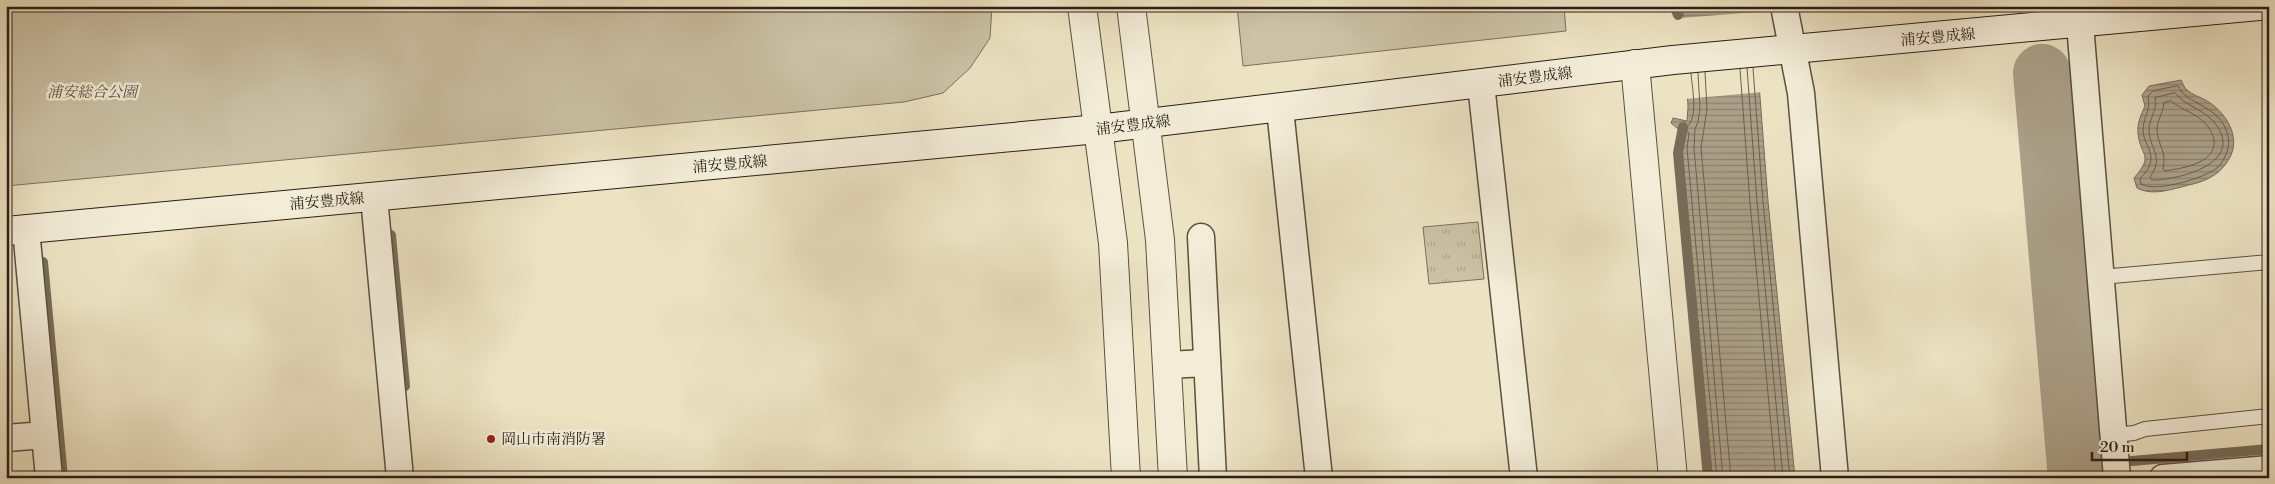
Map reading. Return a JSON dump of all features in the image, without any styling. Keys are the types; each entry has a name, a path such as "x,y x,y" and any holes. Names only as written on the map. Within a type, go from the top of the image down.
{"main road":[{"path":"1082,6 1113,243 1126,478"},
{"path":"1131,6 1160,240 1173,478"},
{"name":"浦安豊成線","path":"16,230 1098,129 1280,109 1635,64 2259,6"},
{"path":"1635,64 1673,478"}],"street":[{"path":"1784,6 1801,94 1835,478"},
{"path":"2080,24 2117,478"},
{"path":"1481,84 1524,478"},
{"path":"1280,109 1319,478"},
{"path":"374,197 400,478"},
{"path":"16,230 45,435 49,478"},
{"path":"1201,237 1206,363 1214,478"},
{"path":"1167,365 1206,363"},
{"path":"6,438 45,435"},
{"path":"2163,478 2269,469"}],"lane":[{"path":"2101,278 2269,262"},
{"path":"2114,435 2134,434 2145,428 2269,416"}],"green space":[{"name":"浦安総合公園","path":"6,6 992,6 990,38 970,68 943,93 904,102 6,186"},
{"path":"1237,6 1564,6 1566,31 1243,66"},
{"path":"1478,222 1484,279 1429,284 1423,227"}],"water":[{"path":"1680,6 1753,6 1768,201 1795,478 1712,478 1682,148 1684,134 1671,123 1673,118 1687,121 1688,107 1683,13"},
{"path":"2181,80 2186,89 2214,106 2226,119 2233,134 2233,151 2222,168 2204,180 2165,191 2144,191 2137,188 2134,178 2145,160 2138,133 2139,122 2145,106 2142,95 2149,86"}],"pier":[{"path":"1756,12 1763,92 1685,99 1681,18"}],"waterway":[{"path":"1674,6 1678,15"},
{"path":"2042,73 2077,478"},
{"path":"1683,127 1678,153 1708,478"},
{"path":"391,235 405,386"},
{"path":"43,262 63,478"},
{"path":"2132,461 2269,449"},
{"path":"2076,469 2102,467"}],"place":[{"name":"岡山市南消防署","path":"491,439"}]}
